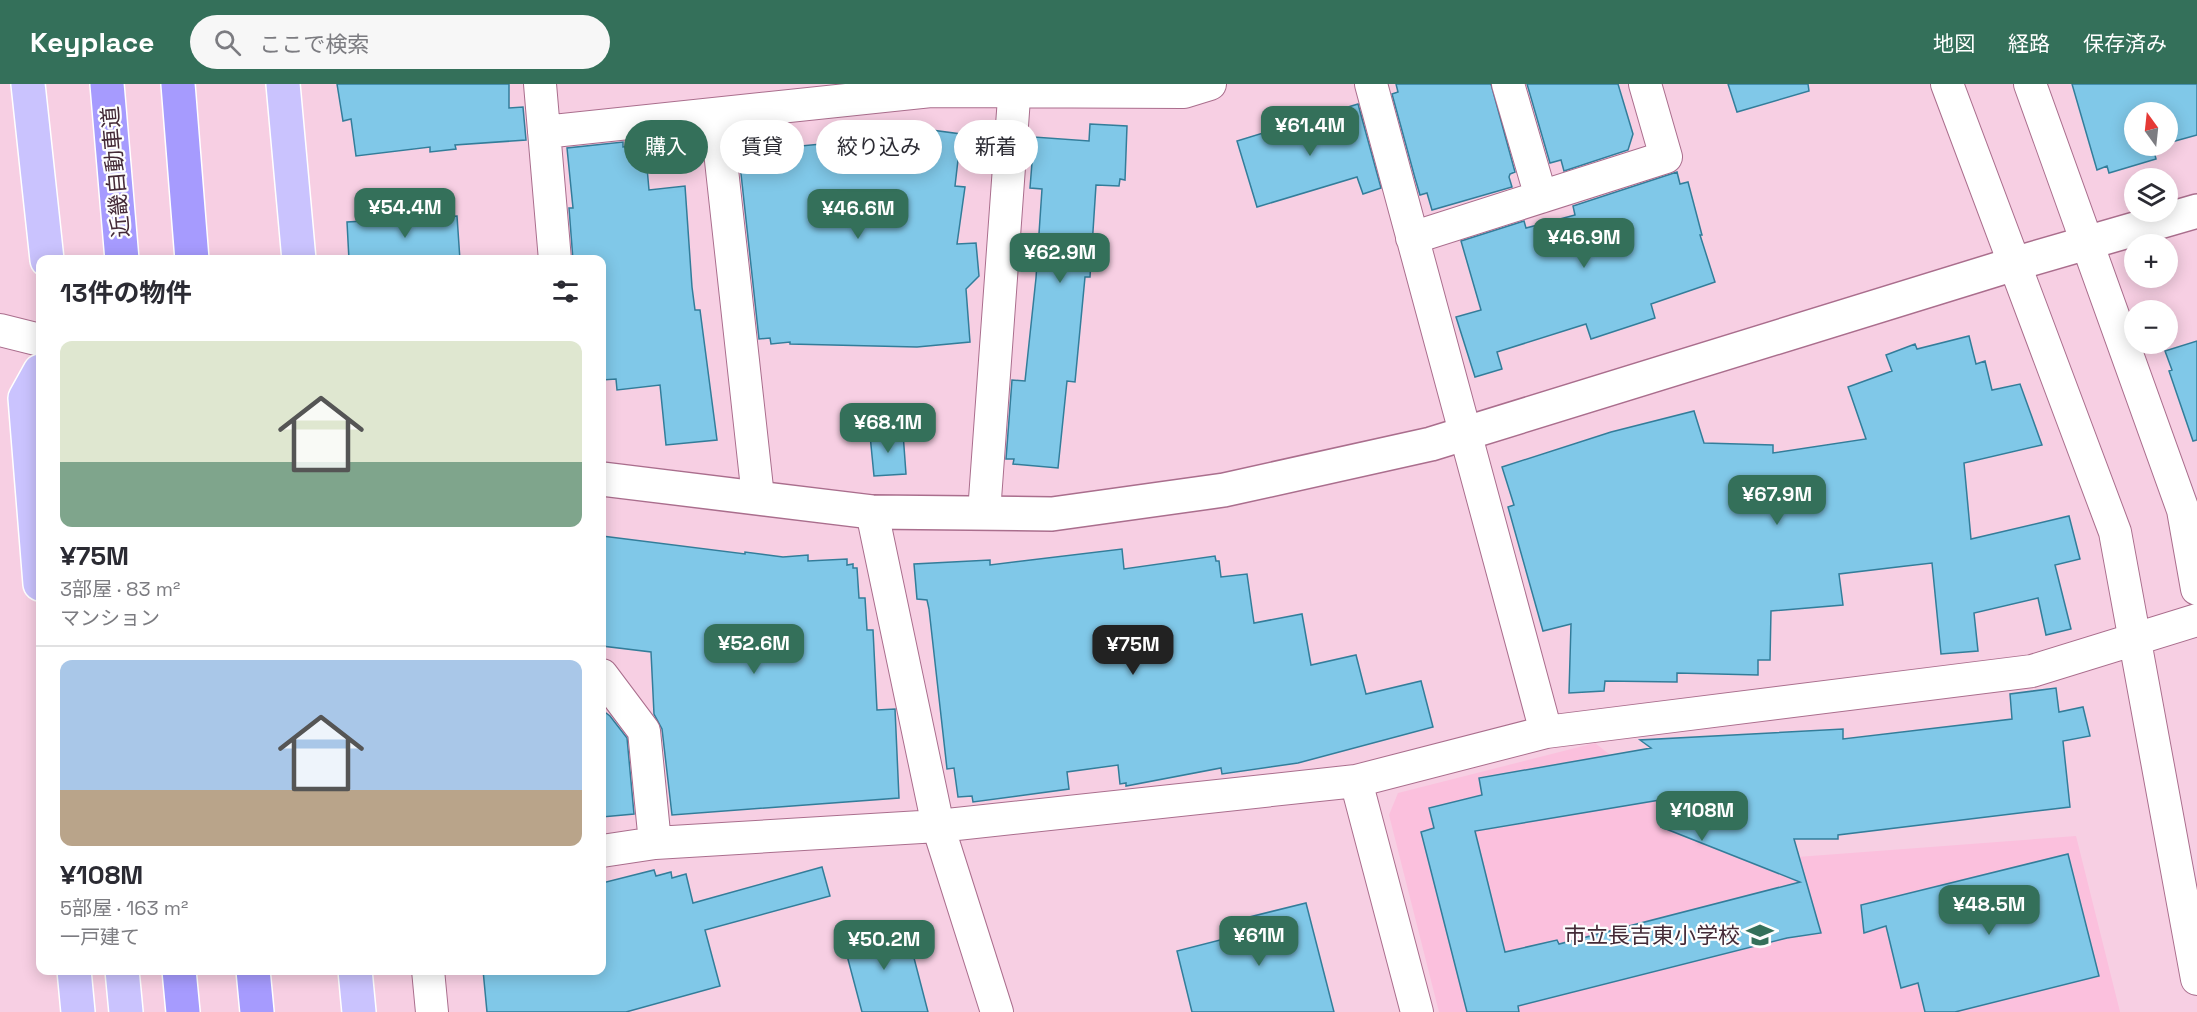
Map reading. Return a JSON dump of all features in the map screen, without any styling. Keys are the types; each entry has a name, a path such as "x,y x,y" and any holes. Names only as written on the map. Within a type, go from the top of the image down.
{"highway":[{"name":"近畿自動車道","path":"108,84 122,255"},
{"path":"178,84 192,255"},
{"path":"179,975 183,1012"},
{"path":"253,975 257,1012"}],"main road":[{"path":"28,84 46,255"},
{"path":"283,84 299,255"},
{"path":"36,378 25,398 36,534"},
{"path":"74,975 78,1012"},
{"path":"122,975 126,1012"},
{"path":"355,975 359,1012"}],"street":[{"path":"540,84 555,255"},
{"path":"544,132 931,91 1016,89 1184,92 1210,84"},
{"path":"1371,84 1546,732"},
{"path":"1508,84 1541,197"},
{"path":"1412,238 1666,157 1645,84"},
{"path":"1947,84 2115,532 2197,979"},
{"path":"2030,84 2183,510 2197,589"},
{"path":"984,513 1016,89"},
{"path":"716,115 758,497"},
{"path":"606,478 872,512 1052,514 1224,490 1464,434 2086,242 2197,211"},
{"path":"0,330 36,339"},
{"path":"872,512 938,826 997,1012"},
{"path":"606,850 655,843 938,826 1356,781 1546,732 2032,672 2134,642 2197,620"},
{"path":"606,680 644,730 655,843"},
{"path":"1356,781 1417,1012"},
{"path":"428,975 432,1012"}],"shaded area":[{"name":"市立長吉東小学校","path":"1595,743 1670,802 1784,858 2076,836 2120,1012 1439,1012 1389,815 1398,793"}],"building":[{"path":"337,84 509,84 509,108 523,107 526,140 455,145 456,149 430,152 430,147 356,156 351,119 343,121"},
{"path":"1396,84 1491,84 1515,172 1509,177 1512,187 1432,210 1427,193 1420,195 1415,178 1392,94 1398,92"},
{"path":"1527,84 1618,84 1633,134 1628,150 1564,171 1561,160 1550,163"},
{"path":"1728,84 1808,84 1809,91 1737,112"},
{"path":"2072,84 2197,84 2197,135 2178,140 2178,102 2124,102 2124,156 2155,156 2156,159 2109,173 2107,166 2097,170"},
{"path":"1358,104 1381,188 1363,194 1357,177 1257,207 1237,141"},
{"path":"1090,124 1127,126 1125,180 1120,179 1119,186 1096,185 1090,277 1085,277 1075,382 1067,381 1058,468 1013,464 1014,459 1006,459 1012,380 1025,381 1036,278 1042,189 1030,188 1031,174 1038,174 1038,137 1089,141"},
{"path":"942,131 954,133 955,186 965,187 957,244 976,243 979,276 966,289 970,342 917,347 790,344 790,342 771,344 770,338 759,339 741,174 804,174 804,146 816,145 816,174 942,174"},
{"path":"623,142 624,174 648,174 649,190 685,186 692,287 695,310 700,310 717,440 666,445 660,385 617,390 616,379 606,380 606,255 573,255 569,208 573,208 567,148"},
{"path":"1677,172 1680,184 1688,182 1702,235 1700,235 1715,282 1651,304 1655,318 1591,339 1586,324 1497,352 1502,369 1475,377 1456,317 1481,310 1461,241 1524,221 1526,228 1575,215 1573,206"},
{"path":"457,216 460,255 349,255 347,222"},
{"path":"1969,336 1976,364 1985,361 1992,390 2020,384 2042,445 1964,463 1971,539 2069,516 2080,559 2055,565 2071,629 2046,635 2038,598 1974,613 1978,651 1941,654 1932,563 1839,574 1843,605 1771,611 1770,660 1758,660 1758,675 1677,673 1677,682 1605,681 1604,691 1569,693 1571,624 1543,631 1508,507 1514,505 1502,467 1611,432 1694,411 1704,443 1773,445 1773,453 1866,439 1848,387 1892,371 1886,355 1915,344 1917,349"},
{"path":"2197,341 2197,440 2193,441 2169,371 2172,370 2166,354 2178,354 2178,347"},
{"path":"903,433 906,474 874,476 870,435"},
{"path":"606,537 745,554 745,552 783,557 808,555 808,561 847,559 847,565 853,564 853,568 857,568 859,598 865,598 867,630 873,630 877,710 895,709 899,798 672,815 662,729 654,714 651,652 606,646"},
{"path":"1122,549 1124,569 1215,556 1216,561 1219,561 1221,577 1247,574 1254,623 1302,614 1311,665 1356,655 1366,694 1421,681 1433,727 1298,763 1222,774 1221,768 1126,786 1126,783 1120,784 1118,765 1067,772 1069,789 973,802 972,796 958,797 954,768 947,769 929,609 927,600 917,599 914,564 990,560 990,565"},
{"path":"2056,688 2059,712 2083,707 2090,736 2063,741 2070,807 1838,835 1838,839 1794,839 1821,933 1787,938 1518,1006 1519,1012 1467,1012 1421,832 1434,828 1429,808 1482,795 1479,778 1651,748 1640,740 1843,729 1843,739 2012,719 2010,694","holes":["1672,798 1661,827 1800,882 1559,944 1557,940 1505,952 1475,831"]},
{"path":"606,713 627,738 634,814 606,817"},
{"path":"2068,854 2099,976 1955,1012 1925,1012 1918,983 1901,988 1886,926 1864,933 1861,905"},
{"path":"822,867 830,896 705,930 720,986 626,1012 487,1012 483,975 606,975 606,882 654,870 656,876 671,872 672,878 686,874 693,903"},
{"path":"1306,903 1334,1012 1192,1012 1177,951 1232,937 1229,922"},
{"path":"878,923 882,938 907,931 928,1012 862,1012 841,933"}],"place":[{"name":"市立長吉東小学校","path":"1760,935"}]}
